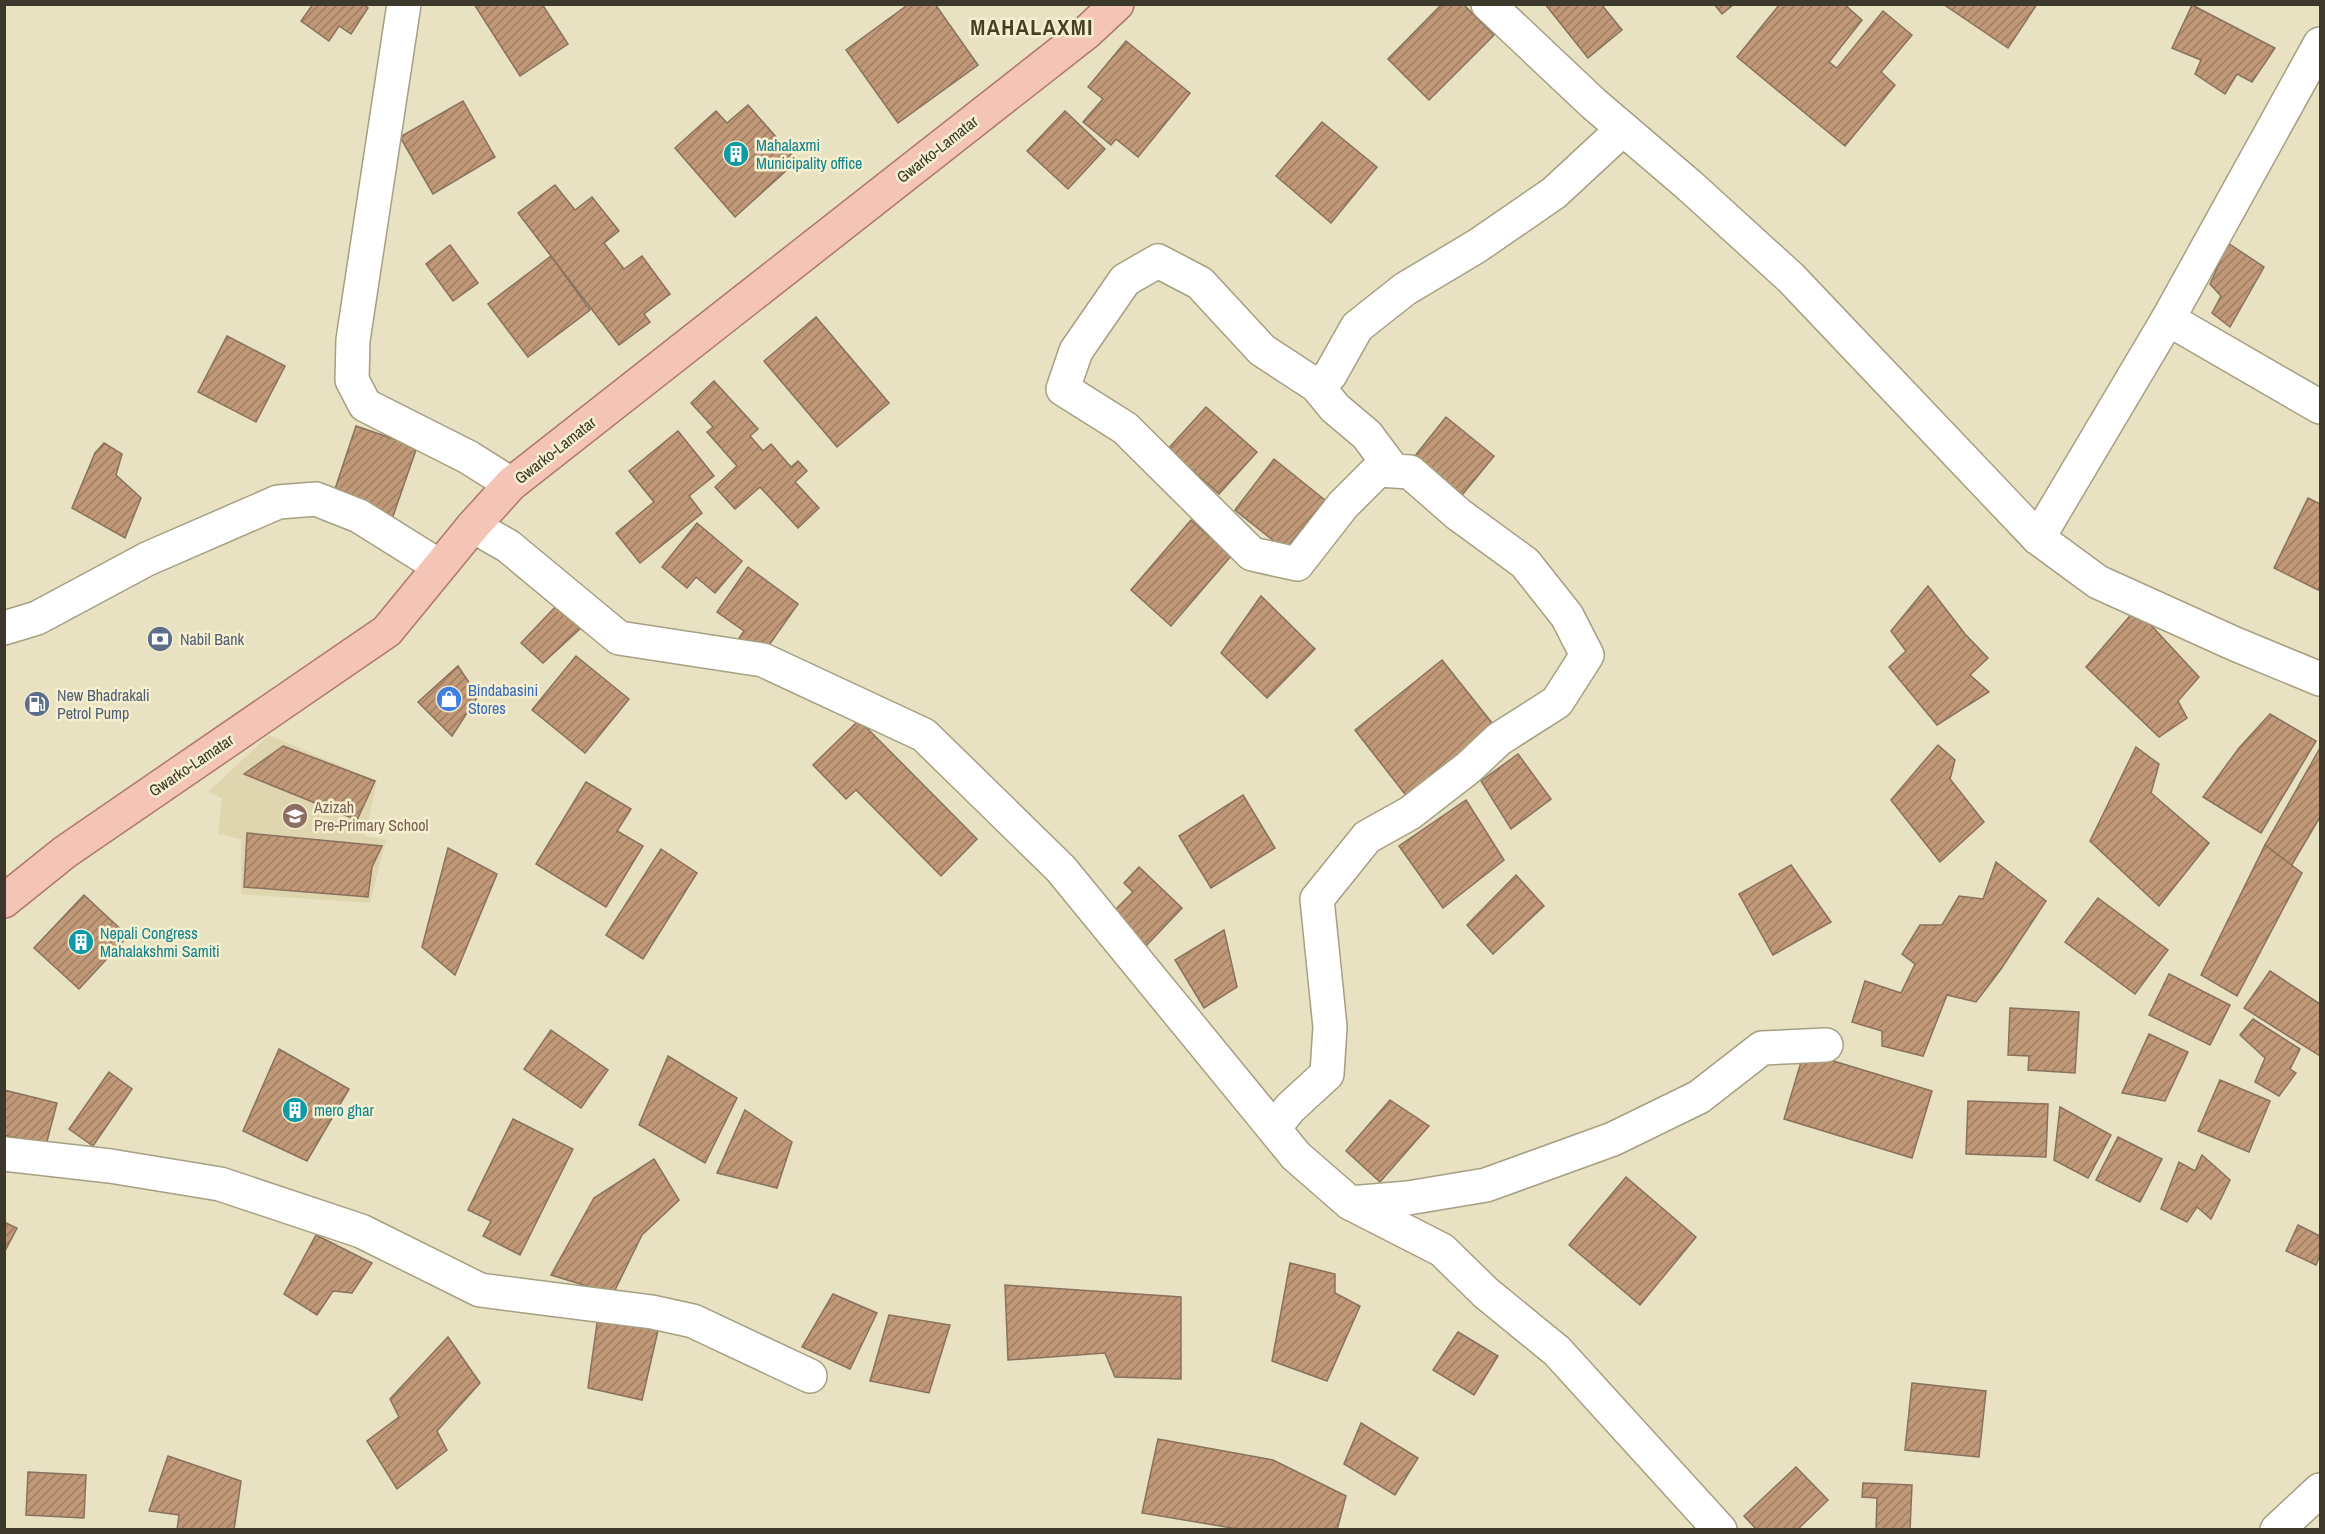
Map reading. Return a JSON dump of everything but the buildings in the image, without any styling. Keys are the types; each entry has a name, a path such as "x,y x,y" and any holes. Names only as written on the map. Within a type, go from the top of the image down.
{"main road":[{"name":"Gwarko-Lamatar","path":"4,901 65,852 387,631 472,526 511,484 1087,32 1117,4"}],"street":[{"path":"404,4 353,340 352,380 365,405 468,457 511,484"},
{"path":"1488,4 1623,129 1690,186 1791,278 2038,538 2098,582 2235,644 2320,679"},
{"path":"2038,538 2168,319 2320,44"},
{"path":"1317,386 1330,375 1357,327 1406,289 1477,246 1554,193 1623,129"},
{"path":"1274,1128 1290,1108 1327,1074 1330,1028 1317,899 1367,837 1410,813 1468,768 1498,739 1557,702 1587,654 1567,616 1525,563 1458,514 1410,472 1378,470 1343,505 1297,564 1252,554 1125,428 1063,389 1076,351 1125,280 1158,261 1200,283 1262,350 1317,386 1335,408 1367,435 1393,470"},
{"path":"2168,319 2317,395"},
{"path":"4,628 36,618 147,559 278,501 316,499 359,516 439,566"},
{"path":"472,526 508,546 619,638 763,660 924,735 1061,869 1296,1156 1350,1203 1442,1250 1486,1293 1557,1351 1720,1530"},
{"path":"1350,1203 1408,1198 1486,1185 1613,1139 1699,1097 1762,1048 1827,1045"},
{"path":"4,1154 110,1166 220,1184 361,1232 480,1290 652,1312 693,1321 810,1376"},
{"path":"2277,1530 2320,1490"}],"shaded area":[{"name":"Azizah Pre-Primary School","path":"269,735 377,781 365,836 386,840 370,903 241,894 241,839 218,834 222,798 208,792"}],"place":[{"name":"Mahalaxmi Municipality office","path":"736,154"},
{"name":"Nabil Bank","path":"160,639"},
{"name":"Bindabasini Stores","path":"449,699"},
{"name":"New Bhadrakali Petrol Pump","path":"37,704"},
{"name":"Azizah Pre-Primary School","path":"295,816"},
{"name":"Nepali Congress Mahalakshmi Samiti","path":"81,942"},
{"name":"mero ghar","path":"295,1110"}],"district":[{"name":"MAHALAXMI","path":"1032,27"}]}
